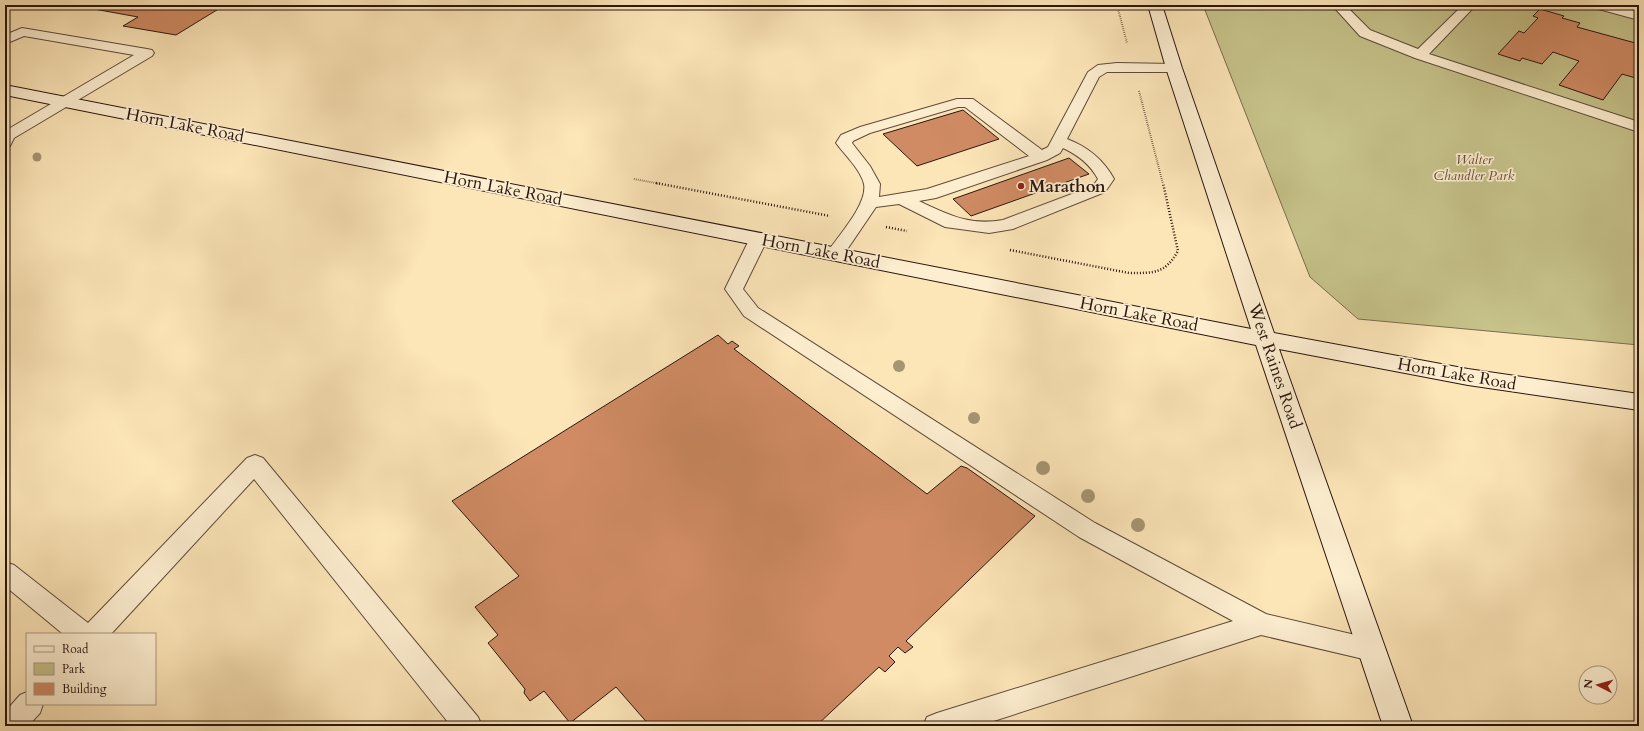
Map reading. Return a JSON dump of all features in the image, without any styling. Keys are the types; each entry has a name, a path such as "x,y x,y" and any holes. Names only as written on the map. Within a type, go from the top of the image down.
{"main road":[{"name":"West Raines Road","path":"1155,5 1174,68 1265,339 1398,726"},
{"name":"Horn Lake Road","path":"5,90 1265,339 1468,377 1639,402"}],"lane":[{"path":"1338,5 1365,33 1420,55 1639,127"},
{"path":"1420,55 1470,5"},
{"path":"1599,5 1639,16"},
{"path":"5,40 22,32 147,53 6,138"},
{"path":"870,203 930,194 1041,158 1054,150 1093,75 1103,68 1174,68"},
{"path":"836,253 870,203 872,184 862,166 844,143 846,138 865,130 957,103 968,102 1041,158"},
{"path":"903,199 951,223 990,228 1007,225 1099,189 1106,179 1102,170 1077,148 1059,140"},
{"path":"759,238 734,289 751,312 1087,530 1261,624 1372,649"},
{"path":"95,633 255,464 468,726"},
{"path":"5,572 81,633"},
{"path":"938,726 1261,624"},
{"path":"10,726 29,705"}],"green space":[{"name":"Walter Chandler Park","path":"1203,5 1639,5 1639,345 1358,319 1310,277"}],"building":[{"path":"72,5 225,5 176,35 123,26 138,17"},
{"path":"1540,9 1564,16 1562,18 1580,23 1577,27 1639,44 1639,79 1622,74 1603,100 1559,85 1579,61 1553,52 1542,64 1522,58 1520,61 1498,54 1519,31 1524,33 1538,18 1533,16"},
{"path":"963,110 999,139 917,166 883,134"},
{"name":"Marathon","path":"1069,158 1089,174 971,216 953,199"},
{"path":"718,335 728,344 732,341 739,346 734,349 927,494 961,466 967,468 1035,516 906,641 913,647 905,653 898,647 889,656 895,662 885,672 879,667 816,726 650,726 616,687 570,723 544,691 530,701 524,693 525,689 488,643 498,635 475,607 519,576 452,501"}],"place":[{"name":"Marathon","path":"1021,186"}]}
